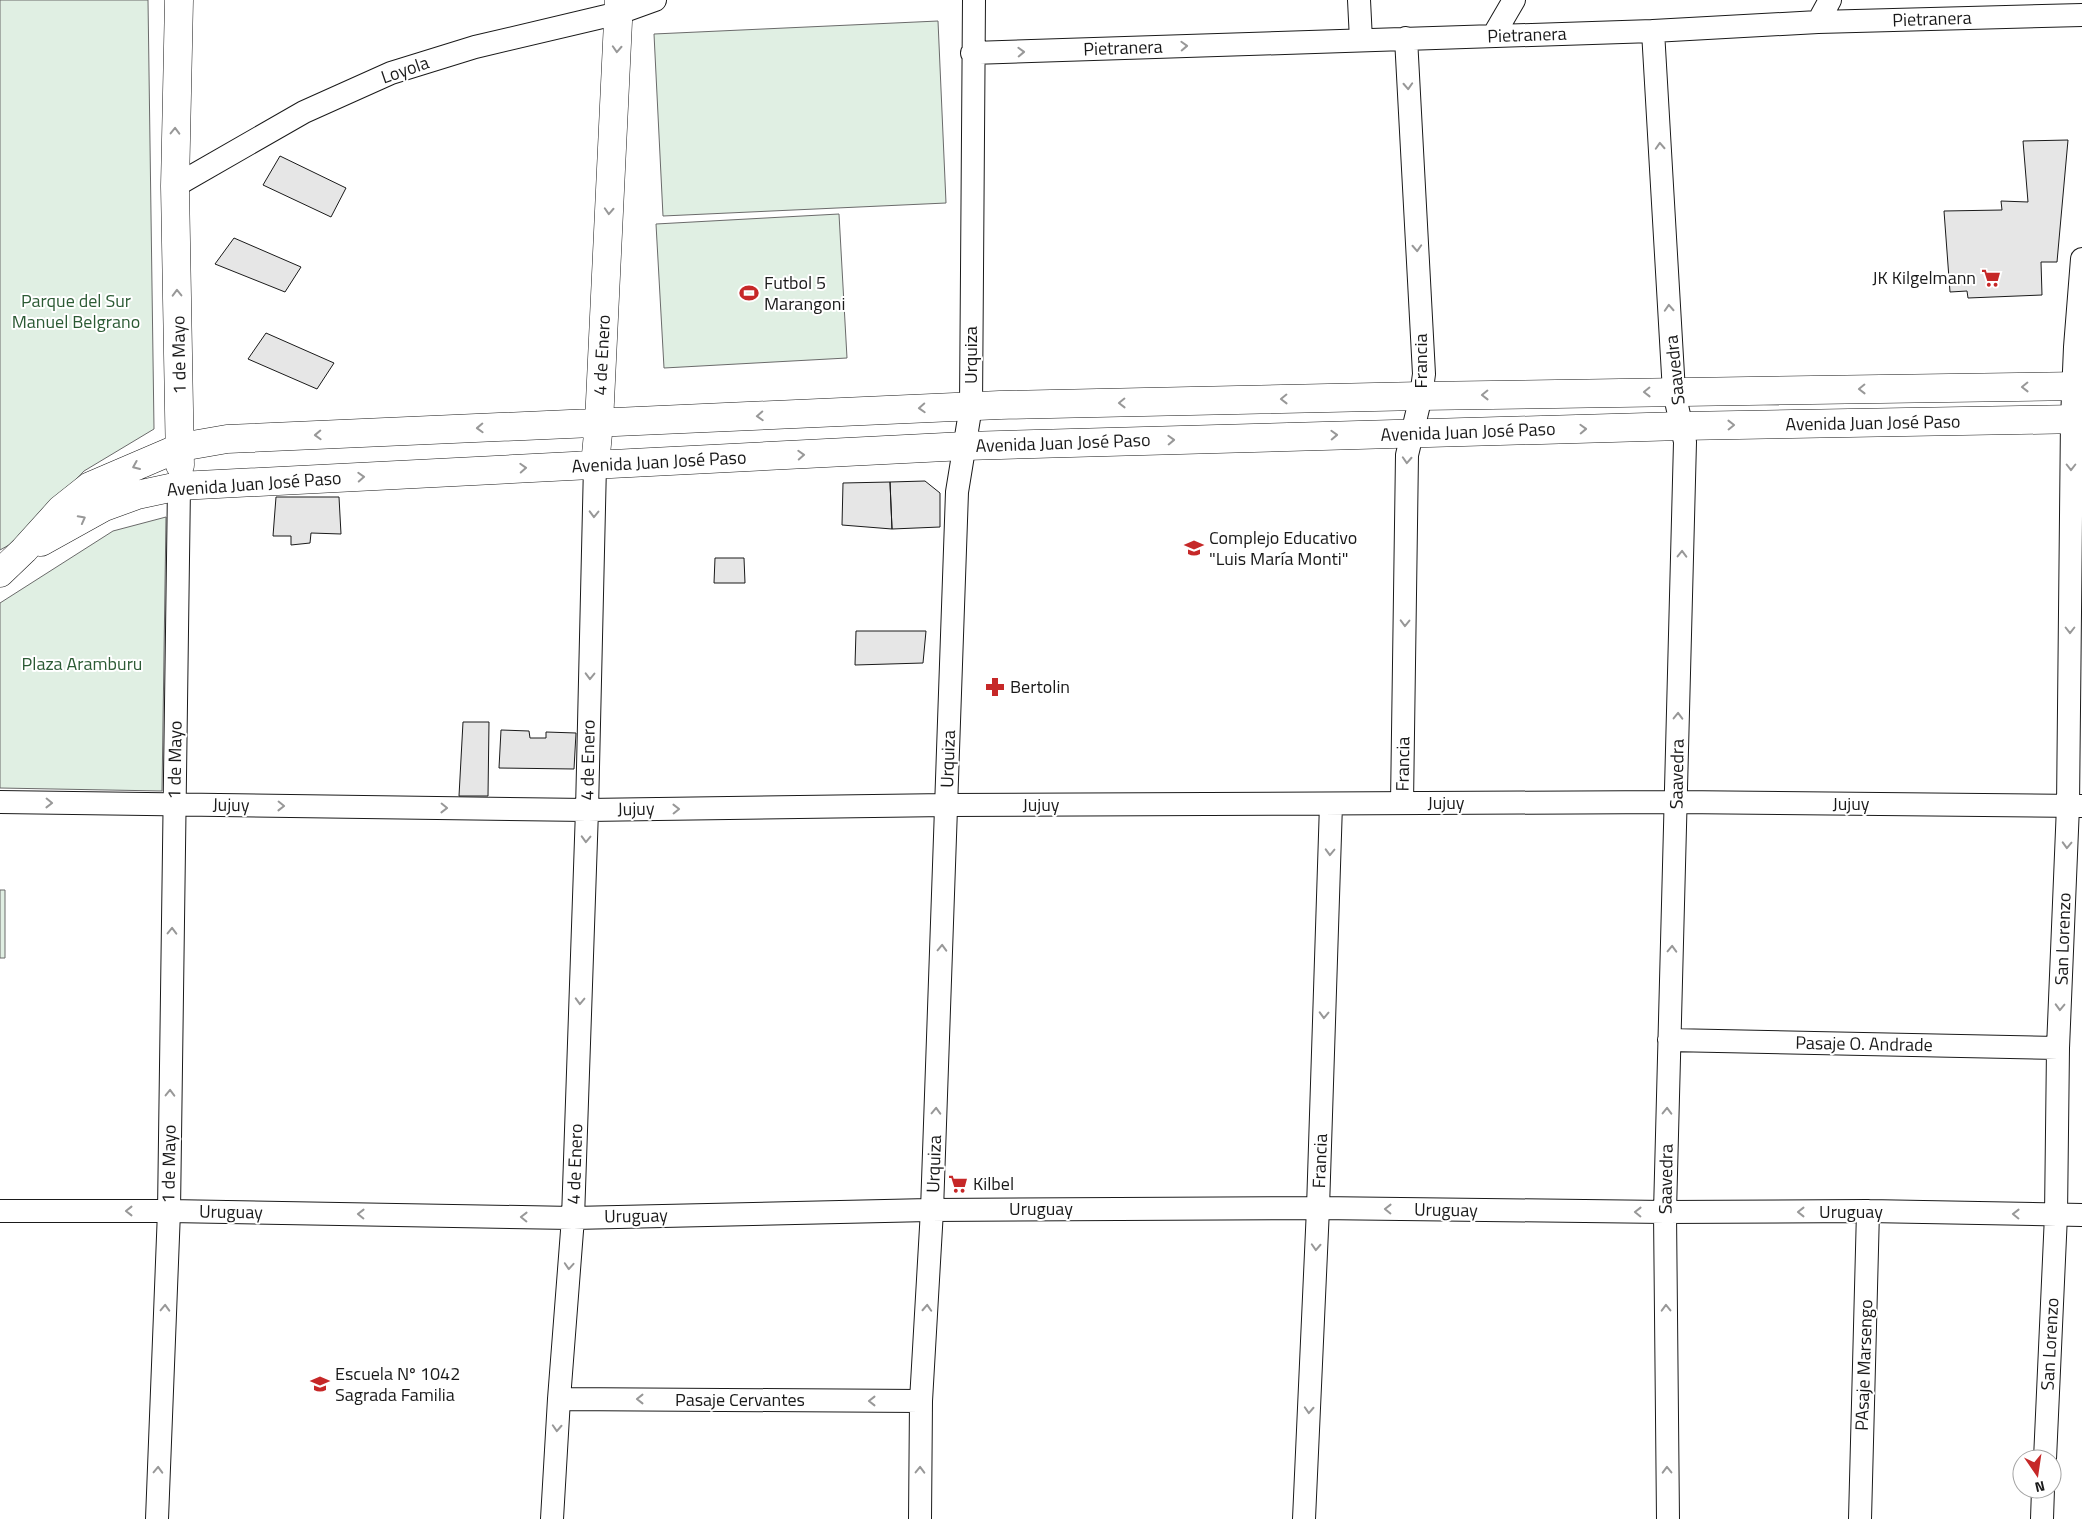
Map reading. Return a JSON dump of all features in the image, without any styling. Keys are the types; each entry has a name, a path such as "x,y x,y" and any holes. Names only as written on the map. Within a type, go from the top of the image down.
{"main road":[{"name":"1 de Mayo","path":"178,0 174,186 181,447 179,486"},
{"name":"4 de Enero","path":"595,465 599,423 619,6"},
{"name":"Avenida Juan José Paso","path":"24,550 61,508 90,486 181,447 227,438 970,406 1421,396 2078,386"},
{"name":"Avenida Juan José Paso","path":"24,550 104,507 137,495 179,486 965,446 1682,426 2077,419"},
{"path":"0,573 24,550"}],"street":[{"name":"Loyola","path":"174,186 304,112 391,73 619,6 655,0"},
{"name":"Urquiza","path":"920,1519 921,1401 932,1210 957,492 970,406 974,0"},
{"path":"1359,0 1362,40"},
{"path":"1493,36 1514,0"},
{"path":"1818,22 1830,0"},
{"name":"Pietranera","path":"972,53 1653,31 1818,22 2082,15"},
{"name":"Saavedra","path":"1653,31 1674,392 1685,442 1665,1212 1668,1519"},
{"name":"Francia","path":"1402,803 1407,455 1421,396 1424,374 1406,38"},
{"name":"San Lorenzo","path":"2045,1449 2056,1215 2058,1048 2075,806 2077,419 2082,259"},
{"name":"4 de Enero","path":"552,1519 573,1218 587,810 595,465"},
{"name":"1 de Mayo","path":"156,1519 169,1211 179,486"},
{"name":"Jujuy","path":"0,802 587,810 947,805 1676,802 2075,806"},
{"name":"Francia","path":"1304,1519 1318,1208 1331,804"},
{"name":"Pasaje O. Andrade","path":"1669,1040 2058,1048"},
{"name":"Uruguay","path":"0,1211 169,1211 573,1218 932,1210 1318,1208 1665,1212 1868,1211 2082,1215"},
{"name":"PAsaje Marsengo","path":"1860,1519 1868,1211"},
{"name":"Pasaje Cervantes","path":"559,1399 921,1401"},
{"path":"2042,1519 2043,1499"}],"green space":[{"name":"Parque del Sur Manuel Belgrano","path":"0,0 148,0 154,429 84,471 18,540 0,550"},
{"path":"938,21 946,203 663,216 654,34"},
{"path":"839,214 847,358 664,368 656,224"},
{"name":"Plaza Aramburu","path":"166,517 162,791 0,788 0,603 113,531"},
{"path":"0,890 5,890 5,958 0,958"}],"building":[{"path":"2068,140 2057,262 2041,262 2042,295 1968,298 1967,291 1950,292 1944,211 2002,210 2001,201 2028,202 2023,141"},
{"path":"280,156 346,188 331,217 263,185"},
{"path":"234,238 301,267 285,292 215,264"},
{"path":"266,333 334,363 317,389 248,359"},
{"path":"925,481 940,493 940,527 892,529 890,482"},
{"path":"890,482 892,529 842,525 843,483"},
{"path":"276,497 339,497 341,534 311,533 310,543 291,545 291,536 273,536"},
{"path":"715,558 744,558 745,583 714,583"},
{"path":"856,631 926,631 923,663 855,665"},
{"path":"463,722 489,722 488,796 459,796"},
{"path":"501,730 529,731 530,738 546,738 546,732 576,733 574,769 499,768"}],"place":[{"name":"JK Kilgelmann","path":"1991,278"},
{"name":"Futbol 5 Marangoni","path":"749,293"},
{"name":"Complejo Educativo \"Luis María Monti\"","path":"1194,548"},
{"name":"Bertolin","path":"995,687"},
{"name":"Kilbel","path":"958,1184"},
{"name":"Escuela Nº 1042 Sagrada Familia","path":"320,1384"}]}
